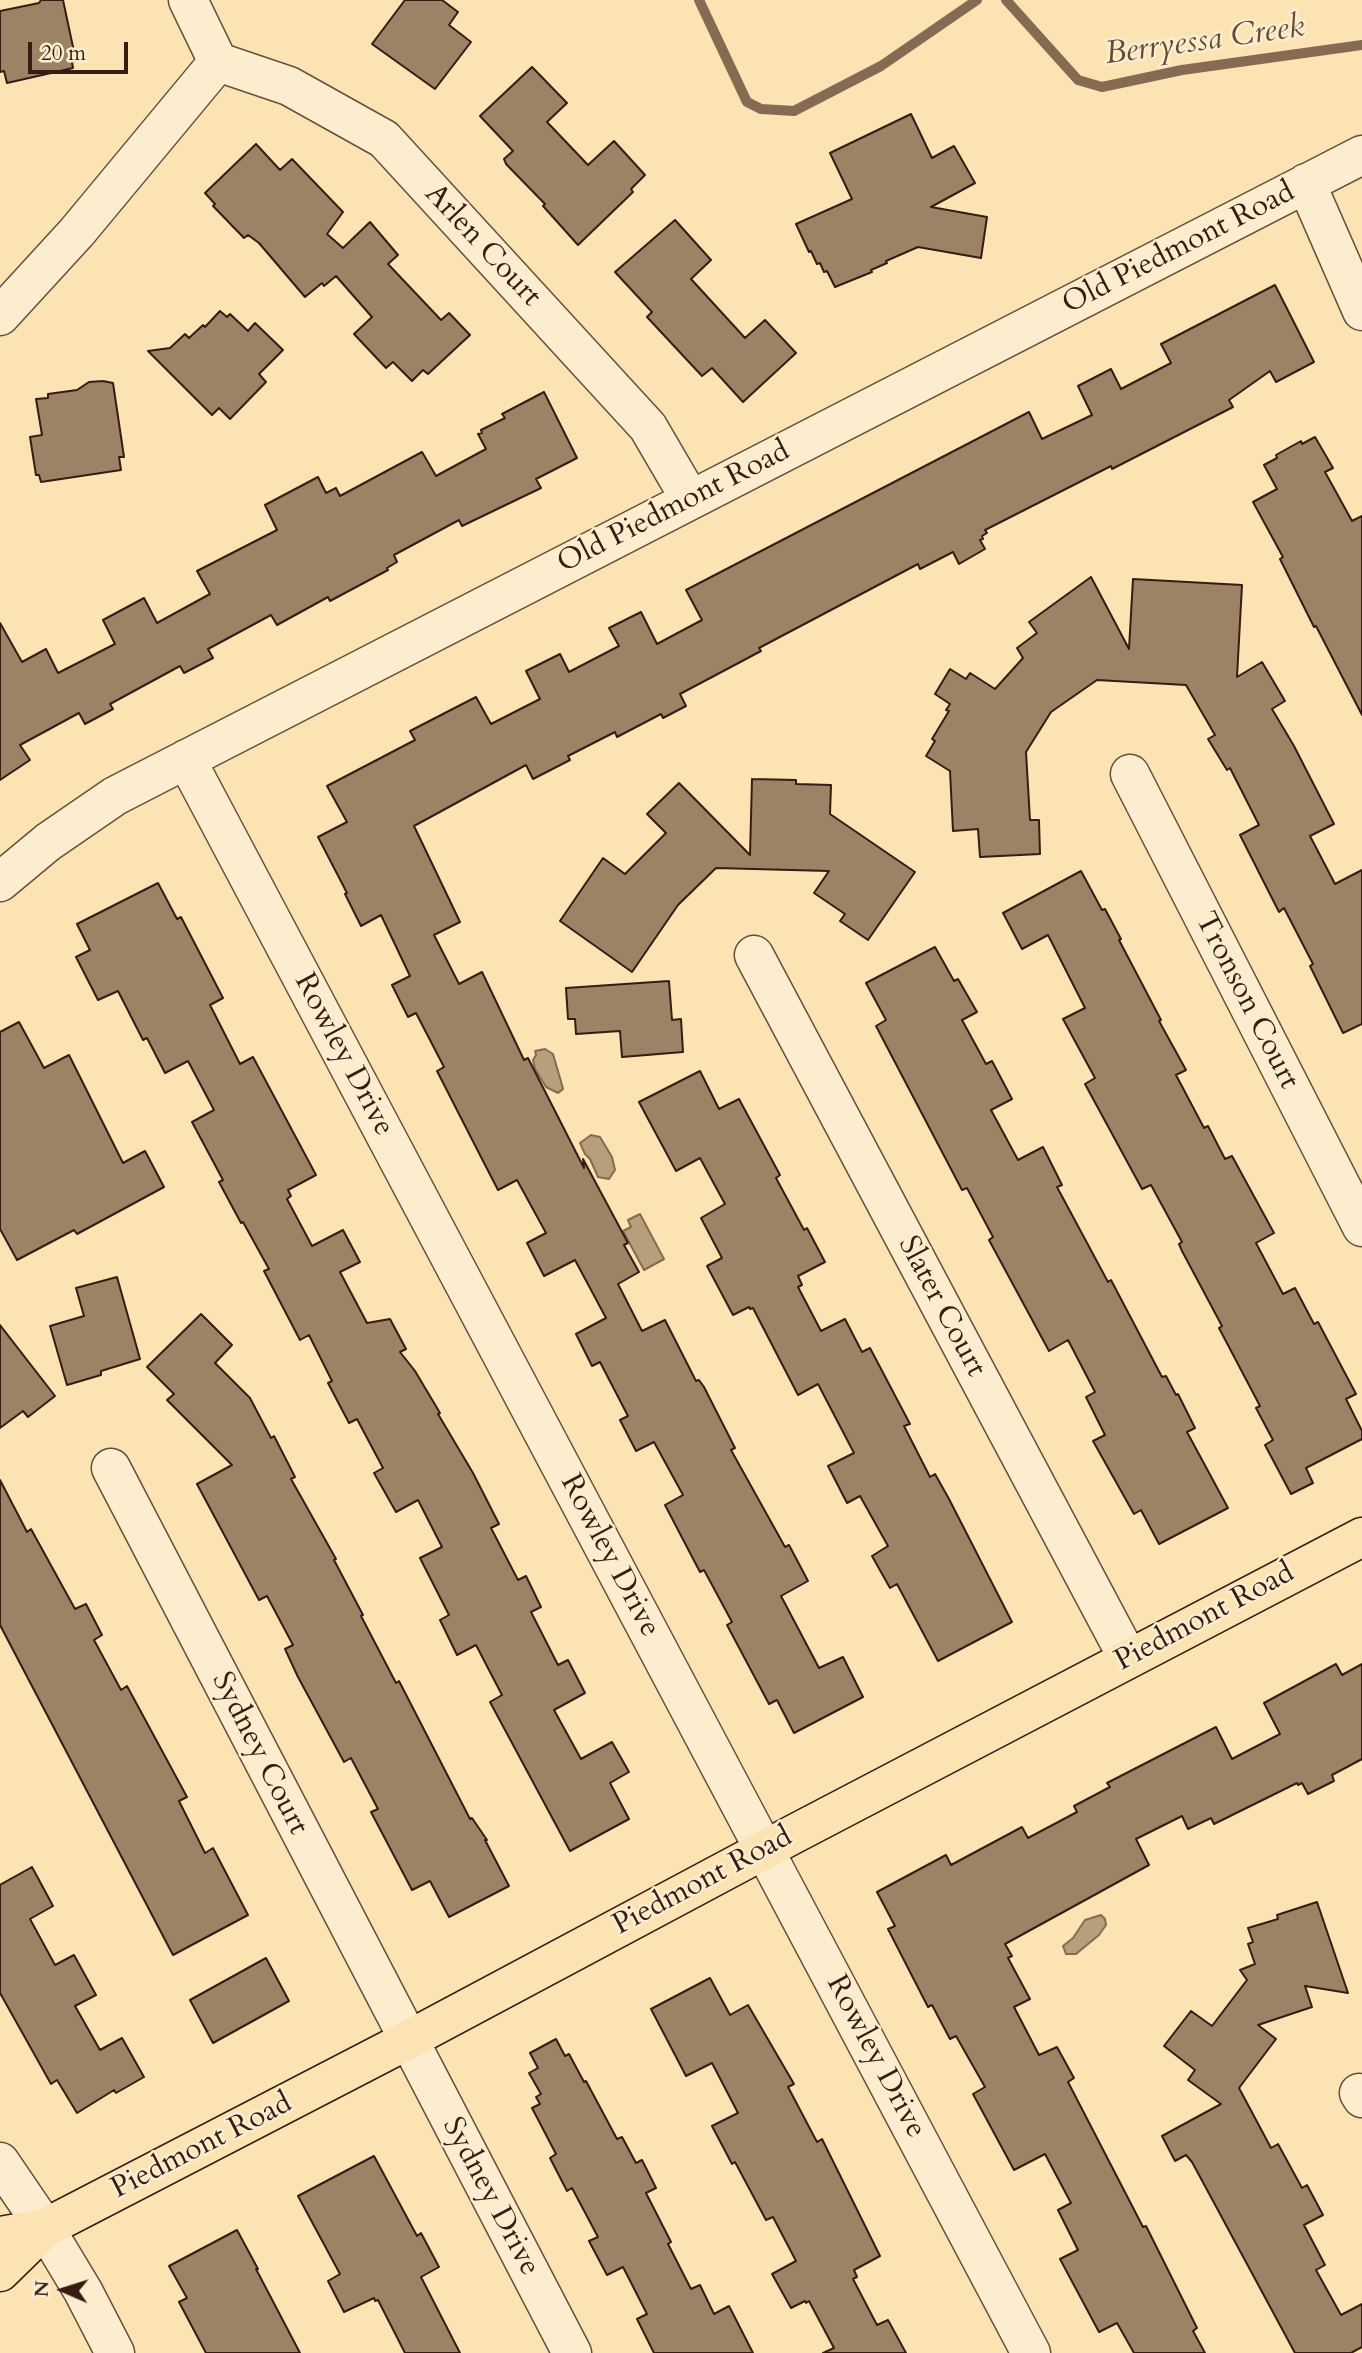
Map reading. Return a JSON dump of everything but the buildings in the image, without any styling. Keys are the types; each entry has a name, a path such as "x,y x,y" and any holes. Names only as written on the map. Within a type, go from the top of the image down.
{"main road":[{"name":"Piedmont Road","path":"0,2272 45,2228 408,2040 765,1849 1362,1537"},
{"name":"Piedmont Road","path":"0,2236 45,2228"}],"street":[{"path":"0,316 77,232 218,62 188,0"},
{"name":"Arlen Court","path":"218,62 289,86 384,139 648,427 690,499"},
{"name":"Old Piedmont Road","path":"0,882 48,842 115,796 1362,155"},
{"path":"1306,183 1362,311"},
{"name":"Rowley Drive","path":"186,760 1031,2353"},
{"name":"Tronson Court","path":"1130,774 1362,1227"},
{"name":"Slater Court","path":"754,955 1128,1658"},
{"name":"Sydney Court","path":"111,1468 408,2040"},
{"name":"Sydney Drive","path":"408,2040 572,2353"},
{"path":"0,2162 45,2228 83,2291 114,2353"}],"shaded area":[{"path":"545,1049 553,1054 563,1089 558,1093 546,1087 535,1069 535,1051"},
{"path":"591,1135 600,1137 612,1157 615,1170 609,1179 598,1177 580,1143"},
{"path":"640,1214 664,1259 644,1270 623,1231 631,1227 628,1220"},
{"path":"1101,1915 1106,1925 1099,1935 1076,1954 1066,1954 1063,1946 1073,1938 1085,1920"}],"waterway":[{"name":"Berryessa Creek","path":"699,0 747,102 761,109 794,111 881,66 977,0"},
{"name":"Berryessa Creek","path":"1006,0 1078,80 1102,87 1182,70 1362,45"}]}
